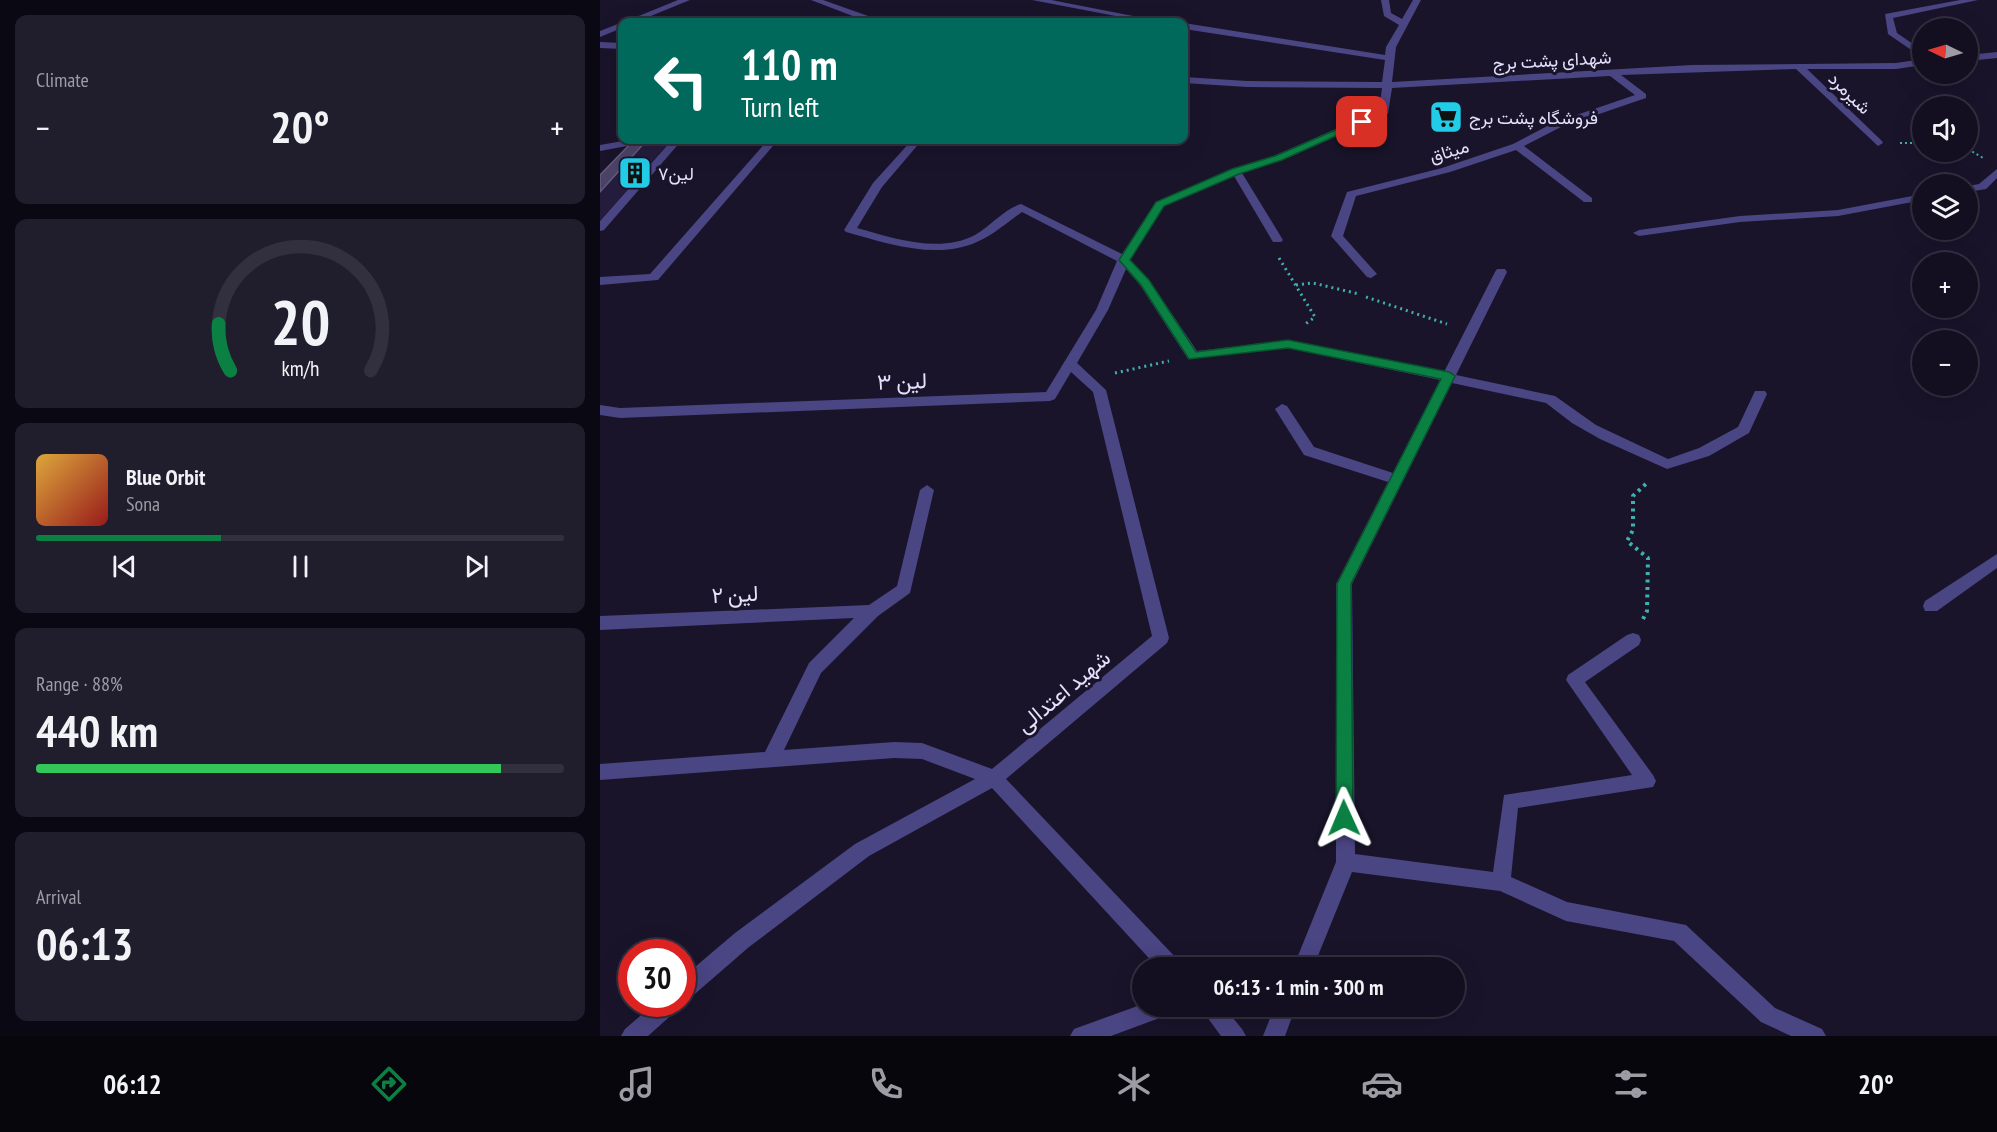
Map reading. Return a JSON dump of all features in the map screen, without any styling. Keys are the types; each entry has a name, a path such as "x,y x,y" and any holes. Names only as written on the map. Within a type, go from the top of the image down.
{"street":[{"path":"639,18 686,0"},
{"path":"815,0 865,18"},
{"path":"1036,0 1134,18"},
{"path":"1384,0 1387,14 1402,23"},
{"path":"1386,83 1389,58 1402,23 1417,0"},
{"path":"1912,47 1893,34 1888,15 1974,0"},
{"path":"1093,18 1102,13"},
{"path":"600,34 618,27"},
{"path":"1188,28 1389,58"},
{"path":"600,45 618,46"},
{"path":"1978,57 1997,55"},
{"name":"شهدای پشت برج","path":"1188,80 1229,84 1386,83 1613,74 1693,68 1912,64"},
{"name":"شیرمرد","path":"1799,67 1878,143"},
{"name":"میثاق","path":"1371,274 1337,236 1351,194 1446,170 1518,146 1557,125 1642,96 1613,74"},
{"name":"لین ۳","path":"600,410 620,413 1050,396 1102,310 1124,260 1160,204 1236,171 1278,158 1384,112 1386,83"},
{"path":"600,147 618,144"},
{"path":"600,228 674,144"},
{"path":"600,281 654,277 770,144"},
{"path":"913,144 877,185 850,230 910,246 943,246 977,238 1021,207 1124,260 1145,283 1193,356 1288,344 1550,399 1574,420 1622,445 1667,464 1704,452 1744,430 1760,394"},
{"path":"1518,146 1588,200"},
{"path":"1236,171 1277,240"},
{"path":"1978,188 1982,187 1997,172"},
{"path":"1638,233 1740,219 1838,213 1912,199"},
{"path":"1307,957 1346,862 1344,584 1501,272"},
{"path":"1069,363 1086,379"},
{"name":"شهید اعتدالی","path":"696,980 742,940 862,850 994,778 1161,638 1099,390 1086,379"},
{"path":"1282,409 1309,451 1397,480"},
{"path":"770,760 815,668 872,611 903,588 927,490"},
{"path":"1931,606 1997,560"},
{"name":"لین ۲","path":"600,623 872,611"},
{"path":"1501,882 1510,801 1647,782 1574,680 1633,640"},
{"path":"600,772 894,750 922,752 994,778 1161,957"},
{"path":"1346,862 1501,882 1566,911 1679,932 1768,1015 1815,1036"},
{"path":"632,1036 654,1017"},
{"path":"1081,1036 1135,1017"},
{"path":"1219,1017 1235,1036"},
{"path":"1274,1036 1282,1017"}],"path":[{"path":"1277,240 1275,252 1315,317 1300,329 1288,344"},
{"path":"1296,285 1314,283 1346,290 1471,332"},
{"path":"1086,379 1193,356"},
{"path":"1633,640 1647,611 1648,558 1627,541 1633,530 1633,496 1667,464"}],"building":[{"path":"630,144 643,144 600,192 600,175"}],"place":[{"name":"فروشگاه پشت برج","path":"1446,117"},
{"name":"لین۷","path":"635,173"}],"route":[{"path":"1344,818 1344,584 1449,376 1288,344 1193,356 1145,283 1124,260 1160,204 1236,171 1278,158 1362,122"}]}
